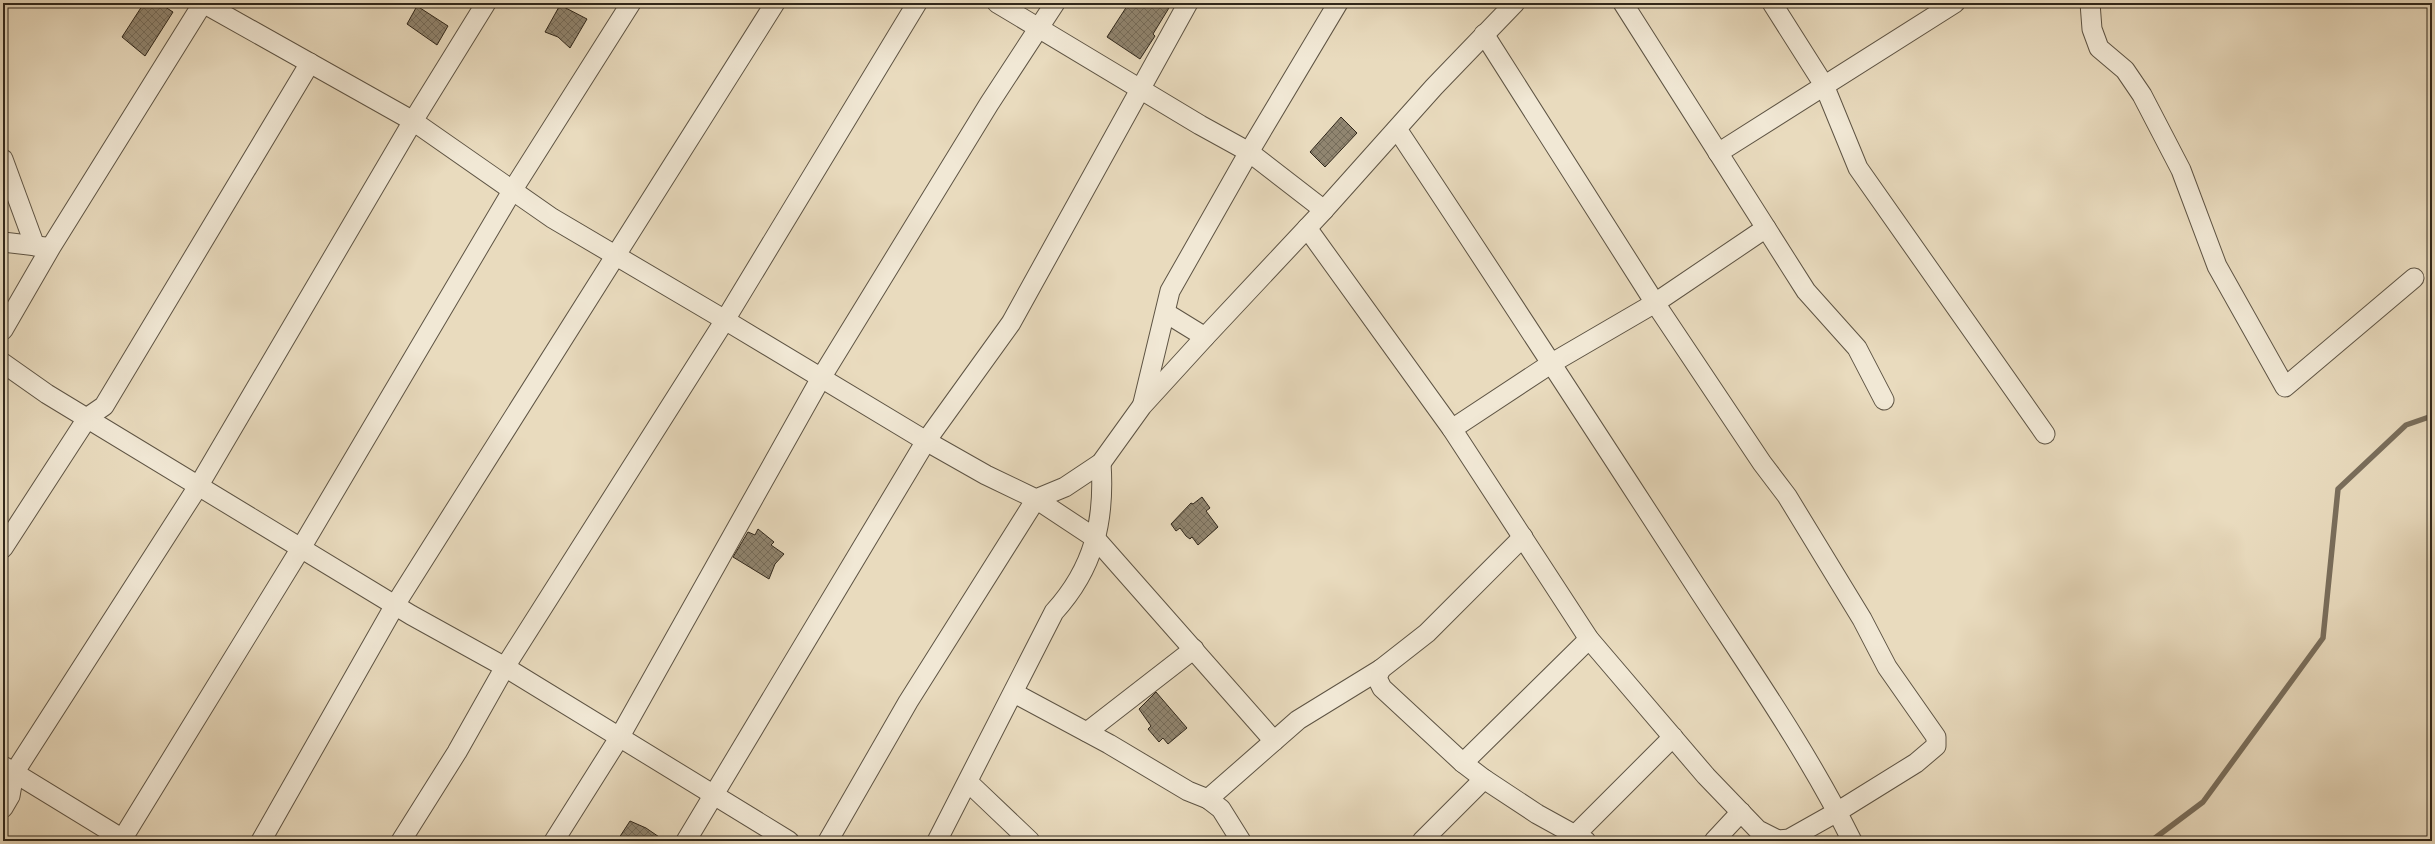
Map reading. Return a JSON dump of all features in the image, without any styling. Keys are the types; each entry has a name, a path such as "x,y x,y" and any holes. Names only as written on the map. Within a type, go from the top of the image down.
{"street":[{"path":"3,330 43,247 203,3 413,121 552,218 926,441 986,475 1036,499 1095,538 1274,741"},
{"path":"3,808 10,796 9,769 199,485 413,121 486,3"},
{"path":"9,769 124,840 302,548 512,191 631,3"},
{"path":"261,841 395,605 775,3"},
{"path":"401,841 457,752 505,667 725,320 917,3"},
{"path":"997,3 1141,88 1200,125 1249,152 1324,210"},
{"path":"554,841 619,738 821,378 989,104 1055,3"},
{"path":"686,841 926,441 1011,323 1188,3"},
{"path":"1142,406 1166,313 1170,291 1249,152 1338,3"},
{"path":"828,841 908,702 1036,499 1070,484 1101,462 1142,406 1204,337 1324,210 1484,34 1515,3"},
{"path":"1623,3 1806,291 1857,348 1884,400"},
{"path":"1772,3 1824,85 1858,168 2045,434"},
{"path":"1718,153 1955,3"},
{"path":"2090,3 2092,29 2099,48 2125,70 2142,95 2181,170 2218,266 2285,387 2414,278"},
{"path":"1307,228 1452,429 1589,639 1673,738 1758,830 1778,840 1789,839 1837,812 1916,763 1936,746 1938,742 1887,667 1862,619 1836,580 1787,496 1762,463 1655,303 1484,34"},
{"path":"3,548 88,417 104,406 310,63"},
{"path":"1397,130 1552,363 1771,703 1837,812 1852,841"},
{"path":"3,159 43,247"},
{"path":"1452,429 1552,363 1655,303 1766,228"},
{"path":"3,242 43,247"},
{"path":"1166,313 1204,337"},
{"path":"3,363 47,394 88,417 395,605 505,667 789,841"},
{"path":"937,841 969,782 1054,612 1070,594 1081,577 1095,538 1103,495 1101,462"},
{"path":"1208,799 1298,720 1381,668 1427,633 1523,537"},
{"path":"1463,763 1589,639"},
{"path":"1087,732 1194,649"},
{"path":"1381,668 1377,678 1382,688 1463,763 1484,779 1577,839 1673,738"},
{"path":"1014,693 1087,732 1188,792 1208,799 1221,809 1241,841"},
{"path":"1422,841 1484,779"},
{"path":"969,782 1030,841"},
{"path":"1714,841 1741,812"}],"building":[{"path":"144,3 159,3 173,12 145,56 122,37"},
{"path":"1129,3 1172,3 1153,34 1155,36 1140,59 1107,37"},
{"path":"560,5 587,19 570,48 558,37 545,32"},
{"path":"417,6 448,26 437,45 407,24"},
{"path":"1341,117 1357,133 1325,167 1310,152"},
{"path":"1202,497 1210,508 1206,511 1218,527 1198,545 1192,537 1190,539 1186,536 1180,528 1176,531 1171,524 1191,503 1193,504"},
{"path":"758,529 774,542 771,545 784,554 775,564 769,579 733,557 748,532 755,535"},
{"path":"1156,692 1187,728 1168,744 1163,738 1159,742 1148,729 1151,726 1139,709"},
{"path":"630,821 646,828 665,841 617,841"}],"waterway":[{"path":"2151,841 2203,802 2323,638 2338,489 2406,425 2432,416"}]}
